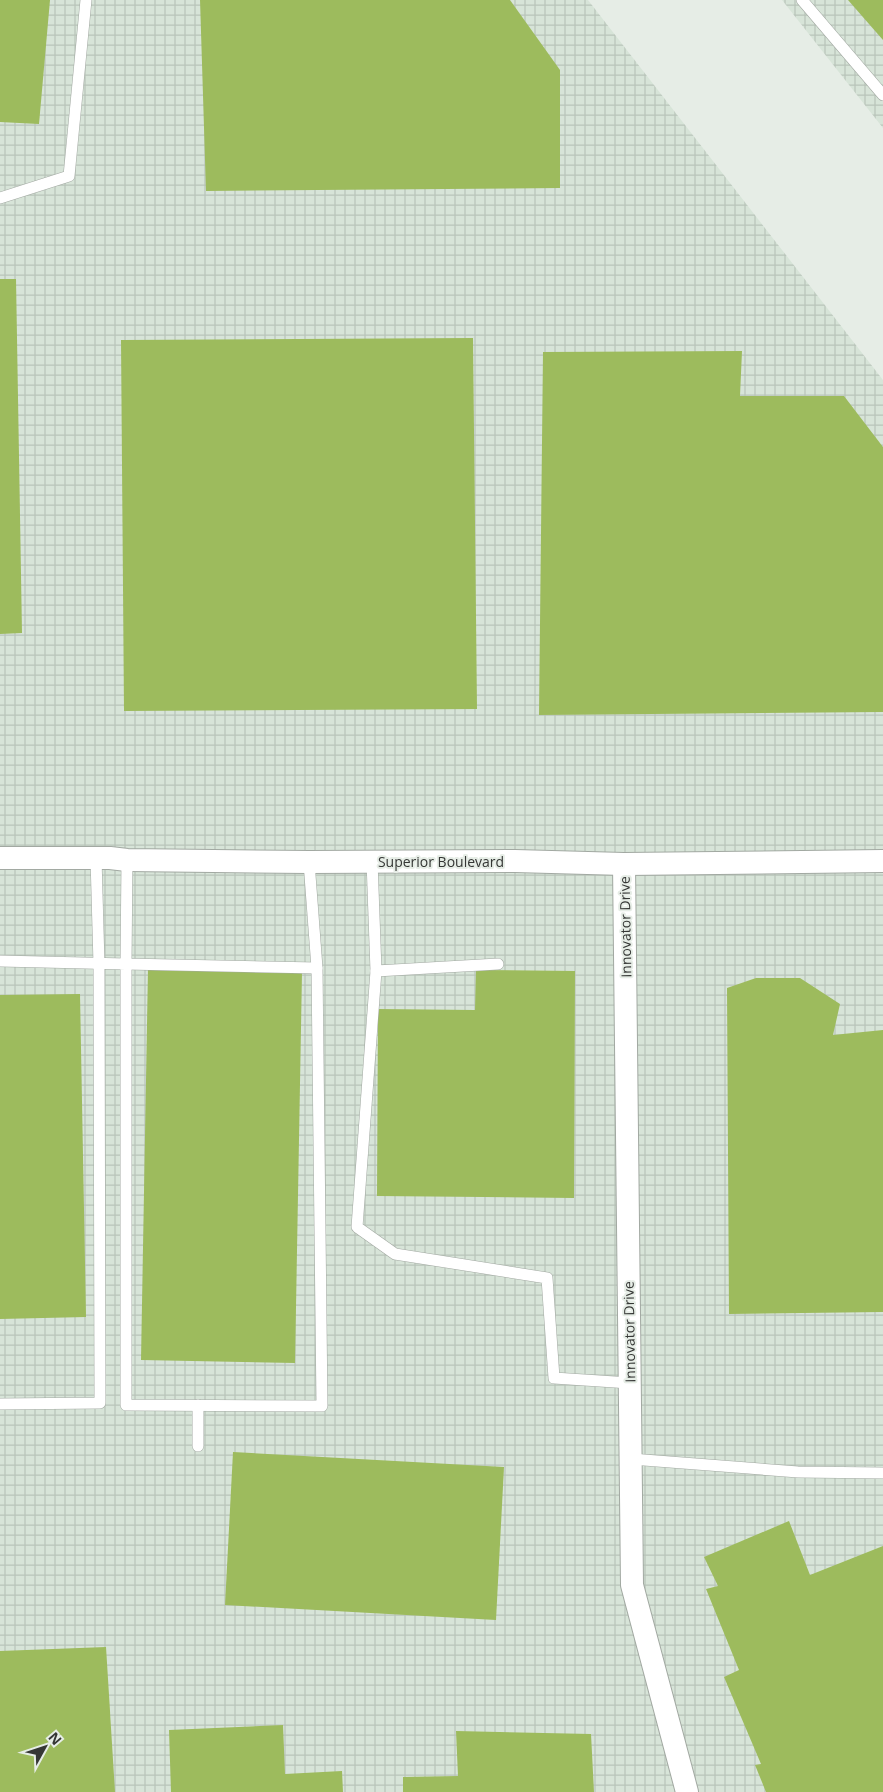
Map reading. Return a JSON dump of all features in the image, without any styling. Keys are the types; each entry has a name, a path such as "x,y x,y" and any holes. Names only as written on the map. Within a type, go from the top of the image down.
{"street":[{"name":"Superior Boulevard","path":"0,858 624,864 883,861"},
{"name":"Innovator Drive","path":"624,864 632,1585 687,1792"}],"lane":[{"path":"0,198 69,176 86,0"},
{"path":"802,0 883,95"},
{"path":"0,1404 100,1403 99,964 96,858"},
{"path":"127,860 126,1405 322,1406 317,968 309,862"},
{"path":"372,861 376,971 357,1227 395,1254 547,1278 554,1378 630,1383"},
{"path":"0,961 317,968"},
{"path":"376,971 498,964"},
{"path":"198,1405 198,1446"},
{"path":"631,1459 798,1472 883,1473"}],"shaded area":[{"path":"0,0 588,0 883,380 883,1792 0,1792"},
{"path":"782,0 883,0 883,128"}],"building":[{"path":"0,0 50,0 39,124 0,122"},
{"path":"200,0 510,0 560,70 560,188 206,191"},
{"path":"848,0 883,0 883,40"},
{"path":"0,279 16,279 22,633 0,634"},
{"path":"473,338 477,709 124,711 121,340"},
{"path":"742,351 740,396 844,396 883,447 883,712 539,715 543,352"},
{"path":"148,969 302,972 295,1363 141,1360"},
{"path":"476,970 575,971 574,1198 377,1196 378,1009 475,1010"},
{"path":"756,978 800,978 840,1004 833,1035 883,1030 883,1312 729,1314 727,988"},
{"path":"80,994 86,1317 0,1319 0,995"},
{"path":"233,1452 504,1467 496,1620 225,1605"},
{"path":"789,1521 810,1575 883,1546 883,1792 766,1792 755,1765 761,1764 724,1677 739,1670 706,1589 718,1586 704,1557"},
{"path":"106,1647 115,1792 0,1792 0,1651"},
{"path":"283,1725 285,1774 342,1771 343,1792 171,1792 169,1730"},
{"path":"456,1731 591,1734 594,1792 403,1792 403,1777 458,1776"}]}
